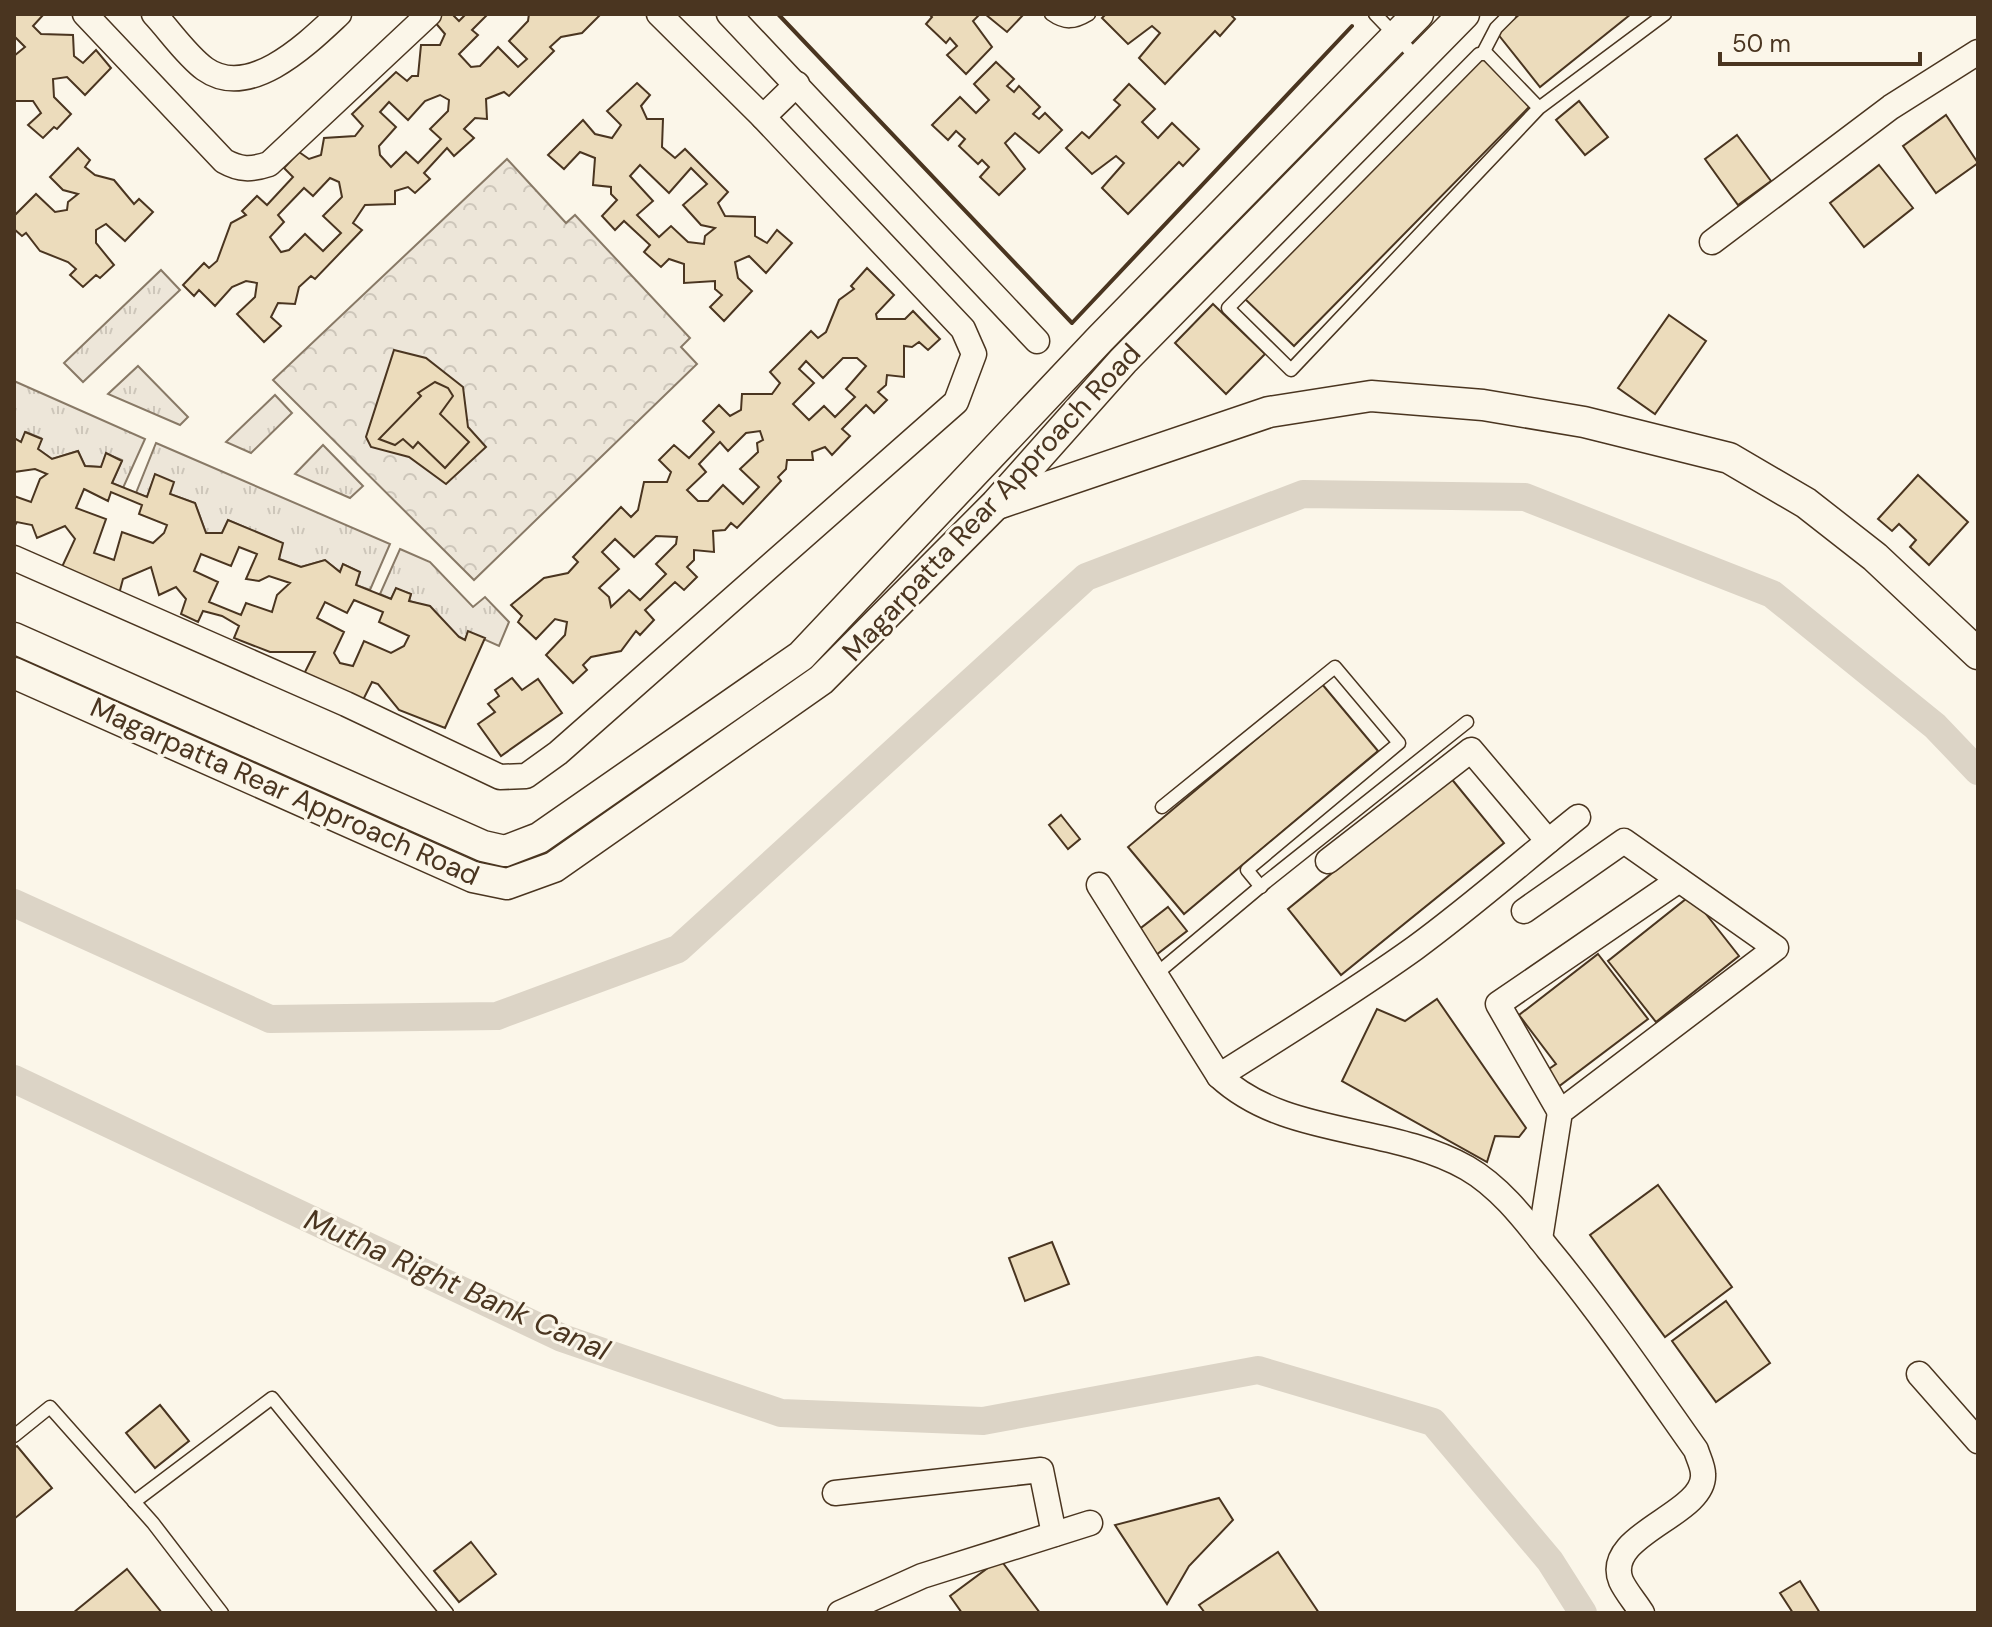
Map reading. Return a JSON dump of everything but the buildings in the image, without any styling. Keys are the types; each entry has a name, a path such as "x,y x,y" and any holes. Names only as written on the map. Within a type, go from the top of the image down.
{"street":[{"path":"85,14 224,161 238,169 254,169 269,164 429,14"},
{"path":"154,14 206,69 227,77 262,72 294,56 339,14"},
{"path":"14,558 346,704 500,777 526,776 558,753 956,402 970,372 974,354 963,329 763,117 659,14"},
{"path":"729,14 1037,341"},
{"name":"Magarpatta Rear Approach Road","path":"14,638 483,846 505,851 539,838 801,656 1100,339 1418,14"},
{"name":"Magarpatta Rear Approach Road","path":"14,673 473,877 507,884 554,867 821,680 996,504 1123,361 1464,14"},
{"path":"1712,242 1891,107 1978,52"},
{"path":"763,117 797,84"},
{"path":"945,506 996,504 1269,412 1371,396 1483,405 1584,422 1729,458 1806,503 1875,557 1978,654"},
{"path":"1328,861 1471,750 1548,841"},
{"path":"1219,1076 1338,1002 1414,949 1473,905 1578,817"},
{"path":"1524,911 1624,841 1776,948 1560,1112"},
{"path":"1540,1239 1560,1112 1498,1004 1679,880"},
{"path":"1099,885 1219,1076 1241,1097 1269,1110 1429,1151 1468,1169 1509,1202 1594,1305 1696,1450 1704,1475 1699,1491 1628,1548 1619,1564 1621,1580 1642,1613"},
{"path":"1919,1374 1978,1441"},
{"path":"835,1493 1041,1470 1054,1534"},
{"path":"840,1613 922,1576 1090,1523"}],"lane":[{"path":"1051,14 1061,22 1073,22 1089,14"},
{"path":"1375,14 1419,60"},
{"path":"1510,14 1496,28 1483,53 1475,56 1228,308 1291,370 1539,108 1665,14"},
{"path":"1483,53 1539,108"},
{"path":"1162,807 1335,667 1399,743 1247,870 1261,887"},
{"path":"1155,975 1467,722"},
{"path":"134,1502 272,1398 447,1613"},
{"path":"14,1436 50,1407 134,1502 222,1613"}],"green space":[{"path":"507,159 566,223 575,215 690,338 681,347 697,364 474,580 273,380"},
{"path":"161,270 180,290 83,382 64,363"},
{"path":"138,366 188,417 180,425 108,394"},
{"path":"14,381 145,439 123,488 112,483 122,460 107,454 101,467 85,466 78,451 52,459 38,449 41,438 26,432 21,442 14,438"},
{"path":"275,395 292,413 251,453 226,442"},
{"path":"156,443 390,544 370,590 356,585 360,572 343,564 340,572 325,560 301,567 279,559 282,543 228,520 222,533 206,533 195,503 170,494 155,475 147,497 136,493"},
{"path":"323,445 363,486 350,498 295,474"},
{"path":"400,549 430,562 473,607 485,597 509,622 499,646 468,632 465,640 456,635 430,609 409,601 411,594 396,589 391,599 380,594"}],"waterway":[{"path":"14,903 270,1019 497,1016 678,949 1086,577 1303,494 1525,497 1772,594 1935,726 1978,771"},
{"name":"Mutha Right Bank Canal","path":"14,1079 562,1338 781,1413 983,1421 1258,1370 1433,1422 1550,1561 1583,1613"}],"wall":[{"path":"778,14 1072,323 1352,26"}]}
